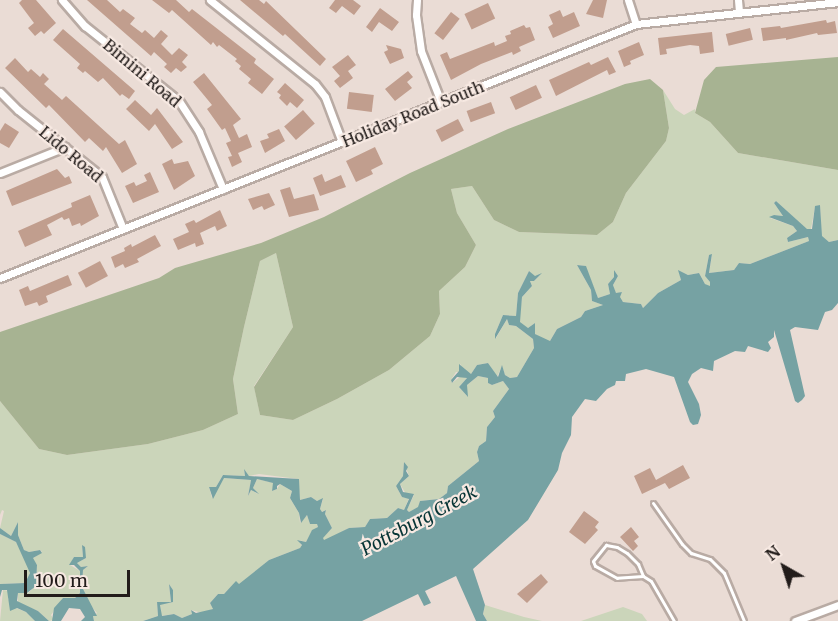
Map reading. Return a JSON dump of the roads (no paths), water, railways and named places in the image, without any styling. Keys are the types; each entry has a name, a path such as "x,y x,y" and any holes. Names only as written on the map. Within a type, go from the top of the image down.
{"street":[{"name":"Bimini Road","path":"62,0 85,26 179,101 199,132 223,189"},
{"path":"210,0 315,84 325,97 342,142"},
{"path":"417,0 416,15 422,51 441,102"},
{"path":"628,0 636,24"},
{"path":"738,0 740,11"},
{"name":"Holiday Road South","path":"0,278 636,24 838,2"},
{"name":"Lido Road","path":"0,92 102,177 123,229"},
{"path":"0,173 65,147"},
{"path":"795,621 838,605"}],"lane":[{"path":"653,503 691,553 710,559 724,573 744,621"},
{"path":"643,576 617,578 595,566 593,561 600,550 610,544 627,553 638,564 643,576 651,581 674,621"}],"water":[{"name":"Pottsburg Creek","path":"776,201 807,229 812,229 815,206 820,205 822,236 829,242 838,240 838,303 832,310 825,312 818,330 795,327 790,330 805,396 798,403 795,401 774,330 774,337 768,342 771,348 768,352 748,346 745,352 735,351 714,361 713,371 701,368 692,374 688,382 699,404 701,415 698,424 693,425 690,422 674,377 646,369 626,374 625,381 616,381 615,385 607,389 596,401 585,399 572,417 571,435 562,453 558,470 528,520 473,569 485,605 483,614 487,621 476,621 456,576 425,591 431,603 424,606 418,594 362,621 143,621 158,616 157,602 171,602 169,584 173,590 173,602 160,605 162,616 174,614 182,618 192,614 191,610 196,613 213,609 210,603 218,594 224,594 236,581 239,584 269,560 300,548 302,545 297,540 306,542 312,530 318,527 317,524 310,524 307,515 301,523 299,513 290,498 292,491 280,484 272,491 273,483 257,479 253,488 259,494 251,490 248,496 251,480 224,478 213,499 209,487 216,487 223,475 245,476 244,469 249,476 299,479 300,500 311,497 317,501 323,498 320,509 322,512 326,510 325,514 332,528 323,538 324,540 349,528 365,527 370,519 387,518 398,508 404,510 409,499 402,497 396,486 403,476 404,462 408,467 406,471 409,476 400,484 403,492 414,494 407,510 409,512 418,507 420,501 439,499 447,493 448,486 479,461 477,452 479,446 486,441 487,427 495,417 493,411 509,389 503,381 492,385 488,383 488,378 478,376 467,385 468,397 459,387 467,378 457,377 452,383 451,380 459,371 459,364 471,374 477,365 488,363 498,377 502,365 505,375 510,378 517,377 534,348 533,339 516,326 509,325 507,319 495,339 495,334 503,315 516,316 518,293 529,271 535,276 542,273 534,281 530,281 532,286 522,297 520,322 528,328 535,323 535,334 550,341 557,329 581,317 585,311 603,305 592,301 591,290 577,265 586,266 598,298 610,294 608,284 614,277 614,270 618,276 613,285 616,293 622,292 620,297 623,302 641,304 643,308 658,293 681,280 678,270 688,275 699,273 705,284 710,286 705,276 709,255 712,254 709,273 734,270 739,263 750,264 809,241 808,237 788,242 787,238 797,231 793,226 769,217 783,216 774,203"},
{"path":"18,522 18,535 24,550 29,552 40,550 42,553 33,558 37,565 36,586 27,593 18,593 17,601 38,611 49,621 35,621 26,612 17,608 10,611 7,590 2,590 0,597 0,584 25,583 30,573 16,542 0,534 0,528 11,536"},
{"path":"82,545 85,547 86,558 77,563 81,567 88,566 83,570 82,587 97,616 93,616 94,621 81,621 85,617 80,609 69,608 61,621 52,621 54,608 63,598 75,598 80,593 80,571 74,565 69,565 74,557 83,557"}]}
